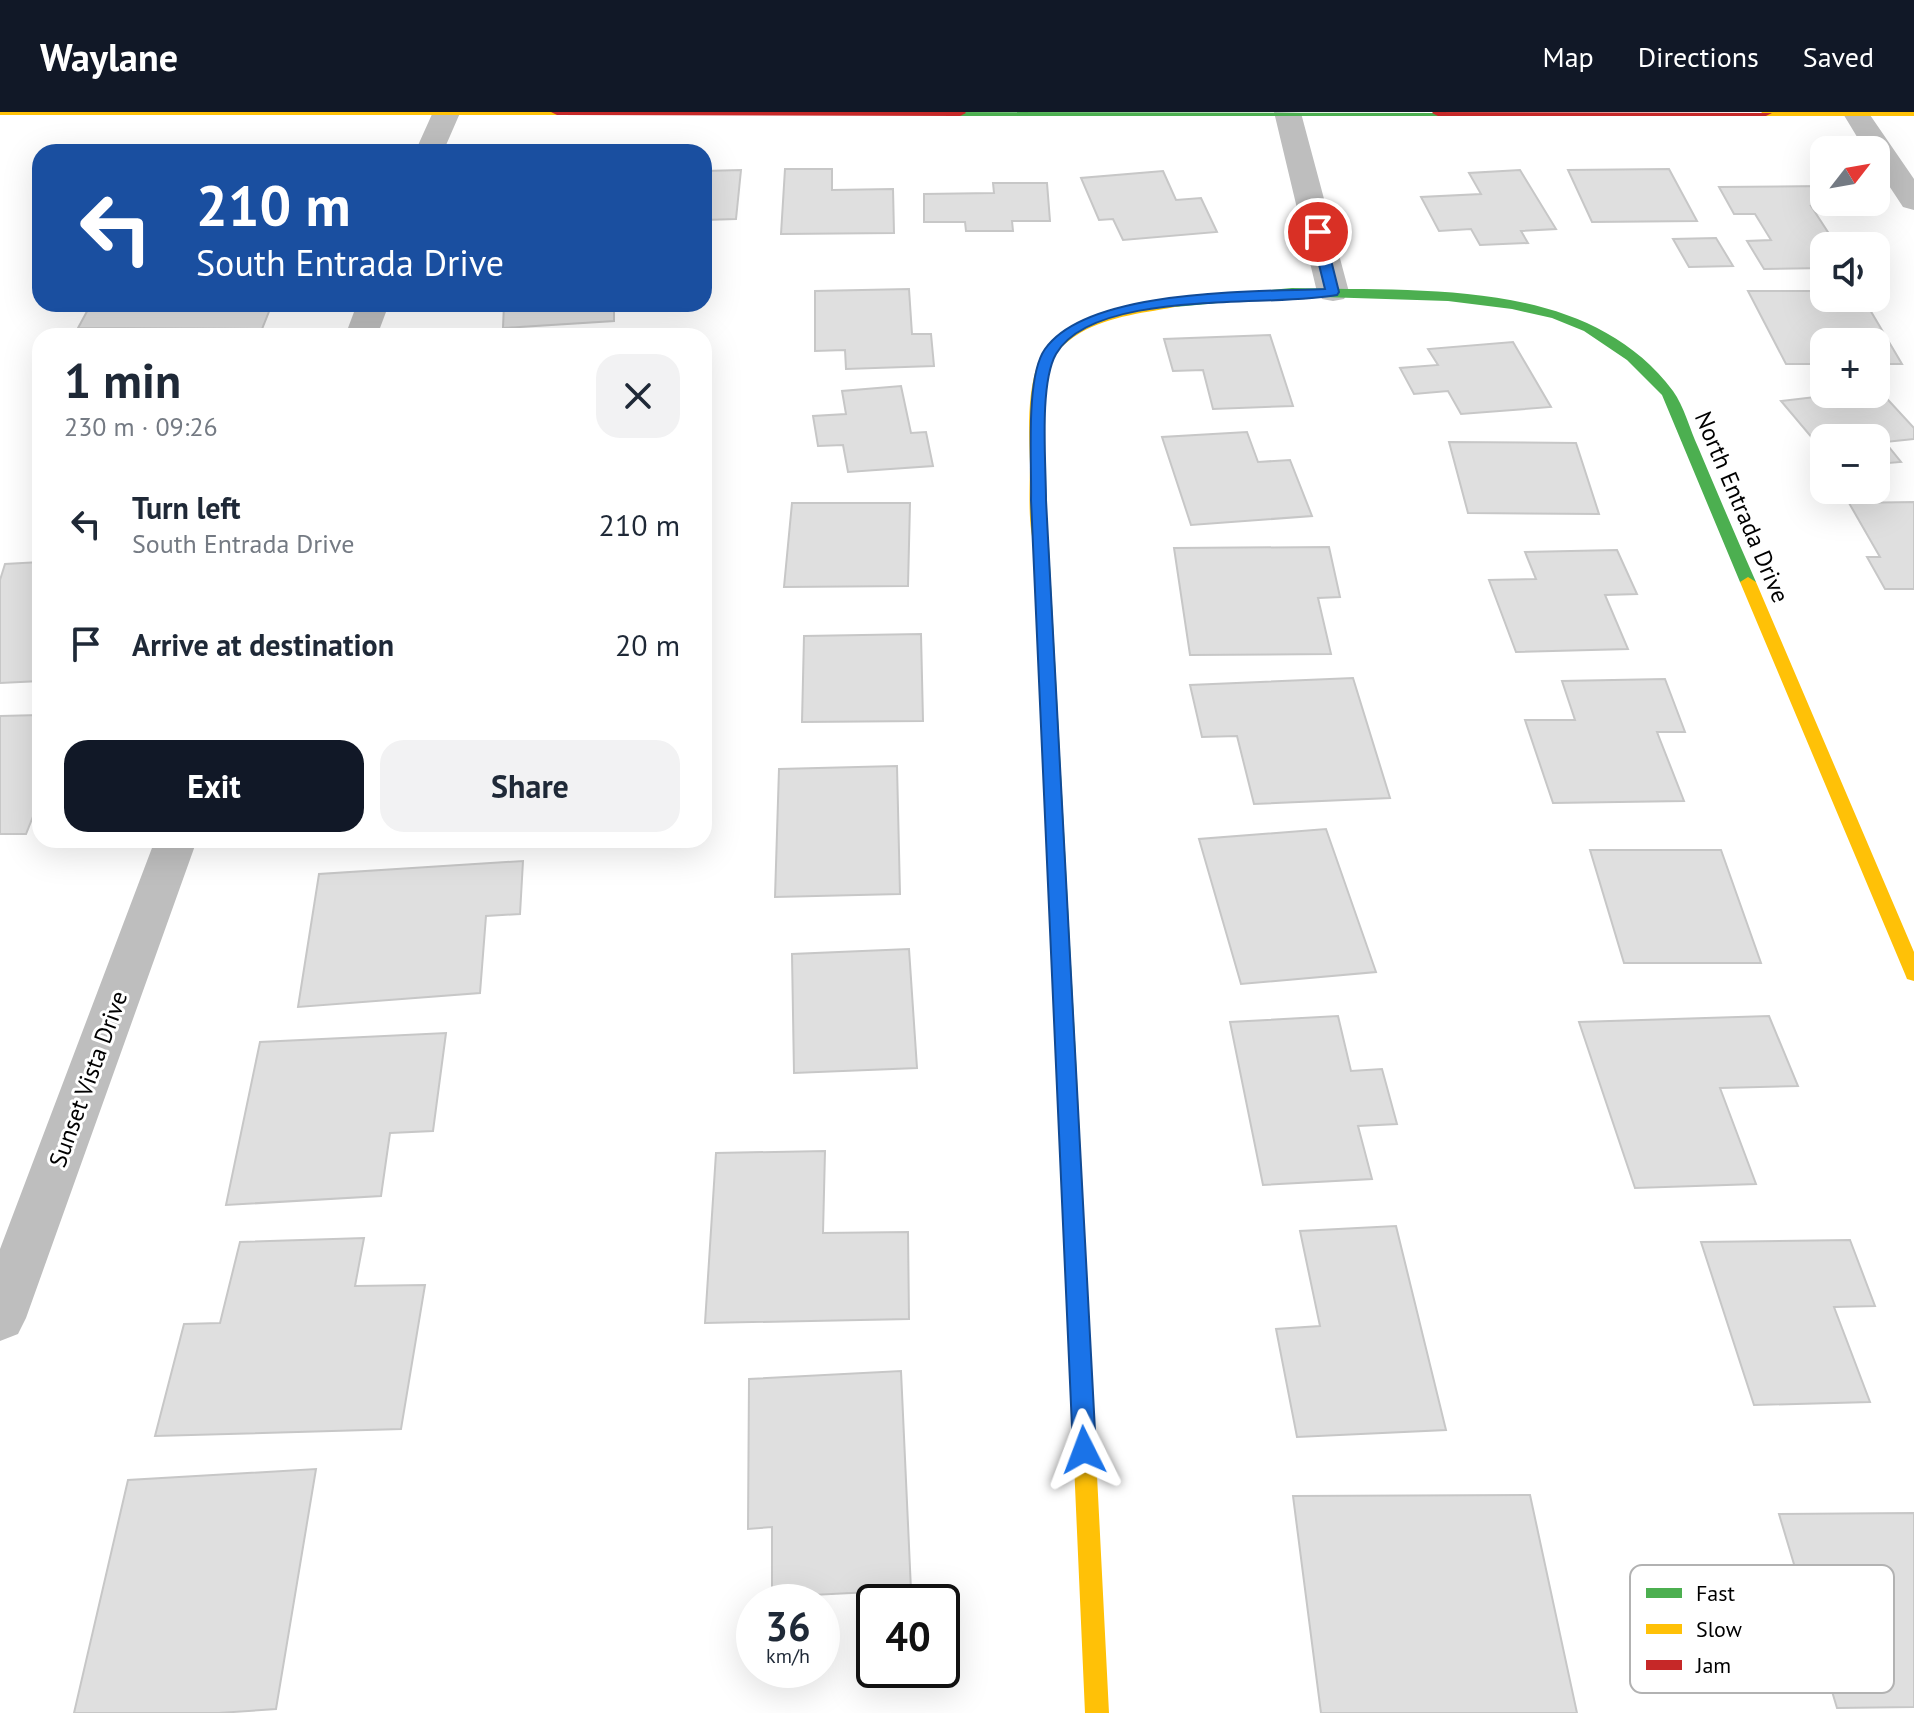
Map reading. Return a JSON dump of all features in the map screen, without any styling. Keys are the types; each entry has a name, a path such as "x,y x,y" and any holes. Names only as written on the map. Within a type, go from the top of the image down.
{"street":[{"path":"0,112 1914,113"},
{"path":"432,144 446,113"},
{"path":"1287,113 1333,292"},
{"path":"1855,113 1914,201"},
{"name":"North Entrada Drive","path":"1097,1713 1039,500 1040,382 1050,351 1079,325 1121,310 1214,298 1333,292 1450,295 1506,303 1557,315 1603,336 1643,363 1668,394 1914,974"},
{"name":"Sunset Vista Drive","path":"0,1318 173,848"}],"building":[{"path":"785,169 832,169 832,190 893,189 894,233 781,234"},
{"path":"1669,169 1697,221 1592,222 1568,170"},
{"path":"741,170 736,219 712,220 712,171"},
{"path":"1520,170 1556,229 1521,231 1528,243 1480,245 1471,229 1439,231 1421,197 1481,194 1469,173"},
{"path":"1163,171 1176,200 1201,198 1217,232 1123,240 1113,219 1099,220 1081,178"},
{"path":"993,183 1047,183 1050,221 1012,221 1013,231 966,231 965,222 924,222 924,194 994,193"},
{"path":"1810,186 1810,216 1818,216 1828,232 1810,232 1810,268 1764,269 1747,241 1771,240 1755,214 1734,214 1719,187"},
{"path":"1716,238 1733,266 1689,267 1673,239"},
{"path":"909,289 912,334 931,334 934,366 846,369 845,350 815,351 815,291"},
{"path":"1748,291 1810,291 1810,312 1871,312 1881,328 1810,328 1810,364 1786,364"},
{"path":"87,312 269,312 262,328 78,328"},
{"path":"504,312 614,312 614,321 503,328"},
{"path":"1270,335 1293,406 1213,409 1203,370 1173,371 1164,339"},
{"path":"1513,342 1551,407 1461,414 1448,391 1414,394 1400,368 1438,365 1428,349"},
{"path":"1890,344 1902,364 1890,364"},
{"path":"901,386 911,433 926,432 933,466 848,472 843,445 818,446 813,416 846,414 842,391"},
{"path":"1810,398 1810,408 1890,408 1890,402 1914,428 1914,439 1890,441 1890,424 1810,424 1810,435 1781,401"},
{"path":"1247,432 1258,462 1290,460 1312,516 1191,525 1162,437"},
{"path":"1449,442 1576,443 1599,514 1468,513"},
{"path":"1890,448 1901,462 1890,463"},
{"path":"1914,502 1914,589 1885,589 1867,557 1880,557 1850,504"},
{"path":"792,503 910,503 908,586 784,587"},
{"path":"1329,547 1340,597 1318,598 1331,654 1190,655 1174,548"},
{"path":"1617,550 1637,594 1605,595 1628,649 1516,652 1489,580 1536,579 1525,552"},
{"path":"32,562 32,681 0,683 0,580 5,564"},
{"path":"921,634 923,721 802,722 804,636"},
{"path":"1353,678 1390,798 1254,804 1237,736 1202,737 1190,685"},
{"path":"1665,679 1685,732 1657,732 1684,801 1553,803 1525,720 1575,720 1562,681"},
{"path":"32,715 32,819 26,834 0,834 0,716"},
{"path":"897,766 900,894 775,897 779,769"},
{"path":"1326,829 1376,972 1241,984 1199,839"},
{"path":"1590,850 1721,850 1761,963 1624,963"},
{"path":"523,861 520,914 486,916 480,993 298,1007 319,874"},
{"path":"909,949 917,1068 794,1073 792,954"},
{"path":"1338,1016 1351,1071 1382,1069 1397,1124 1358,1126 1372,1179 1263,1185 1230,1022"},
{"path":"1769,1016 1798,1086 1720,1088 1756,1184 1635,1188 1579,1022"},
{"path":"446,1033 433,1131 390,1133 381,1196 226,1205 260,1042"},
{"path":"825,1151 823,1233 908,1232 909,1319 705,1323 716,1153"},
{"path":"1396,1226 1446,1430 1297,1437 1276,1329 1320,1326 1300,1231"},
{"path":"364,1238 355,1286 425,1285 401,1429 155,1436 184,1324 220,1323 240,1242"},
{"path":"1850,1240 1875,1306 1834,1307 1870,1402 1754,1405 1701,1242"},
{"path":"901,1371 911,1584 856,1584 856,1593 840,1594 840,1584 772,1584 772,1527 748,1529 749,1379"},
{"path":"316,1469 276,1709 219,1713 74,1713 128,1480"},
{"path":"1530,1495 1577,1713 1321,1713 1293,1496"},
{"path":"1914,1513 1914,1707 1837,1708 1833,1693 1894,1693 1894,1565 1794,1565 1779,1514"}],"traffic: fast":[{"path":"960,113 1438,113"},
{"path":"1175,303 1292,292 1448,297 1512,305 1556,315 1589,328 1632,357 1668,394 1748,582"},
{"path":"1041,547 1067,1078"}],"traffic: slow":[{"path":"0,112 557,112"},
{"path":"1766,113 1914,113"},
{"path":"1041,547 1037,416 1039,389 1051,351 1062,340 1091,323 1125,312 1175,303"},
{"path":"1748,582 1914,974"},
{"path":"1067,1078 1097,1713"}],"traffic: jam":[{"path":"557,112 960,113"},
{"path":"1438,113 1766,113"}],"route":[{"path":"1084,1450 1039,500 1040,382 1050,351 1079,325 1121,310 1173,301 1333,292 1318,232"}]}
